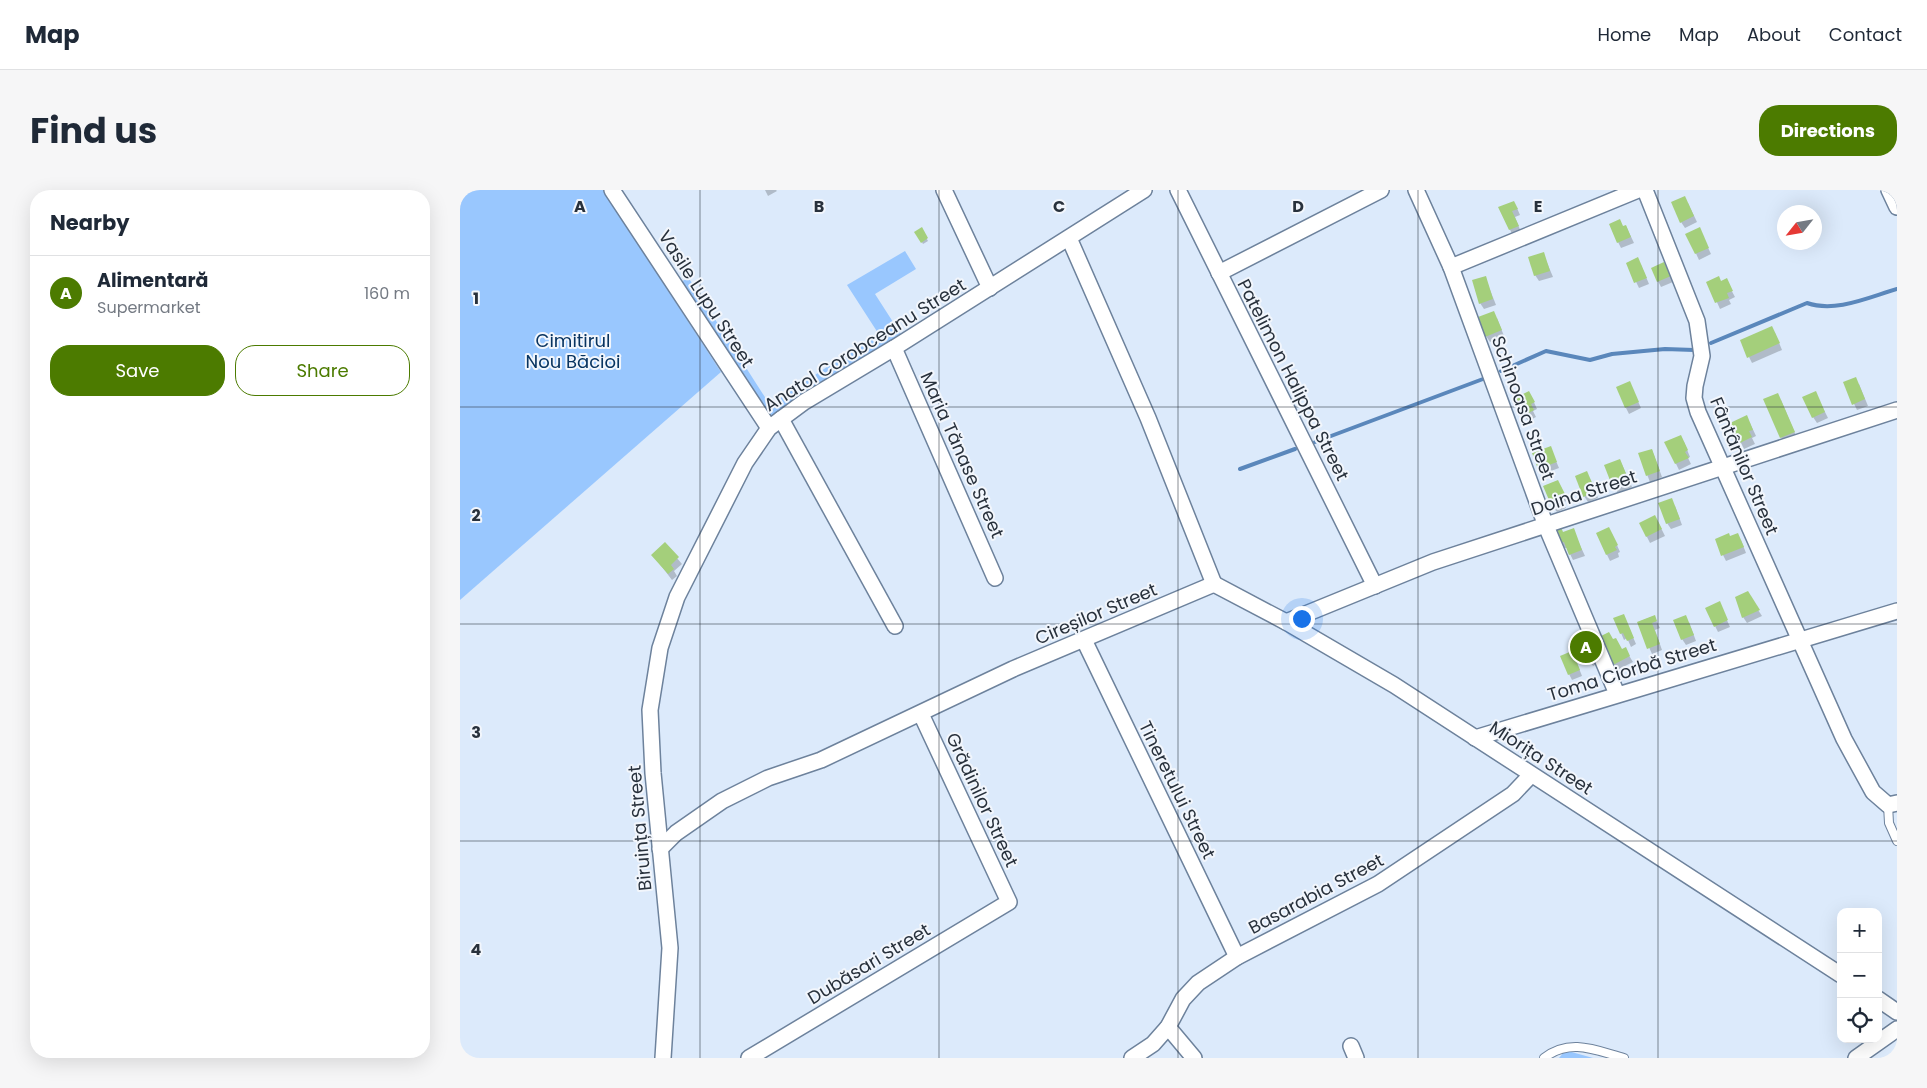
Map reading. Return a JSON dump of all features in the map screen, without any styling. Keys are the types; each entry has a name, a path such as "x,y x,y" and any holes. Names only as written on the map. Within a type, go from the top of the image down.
{"street":[{"name":"Vasile Lupu Street","path":"612,190 775,423 896,626"},
{"path":"944,190 990,288"},
{"name":"Anatol Corobceanu Street","path":"677,597 745,463 775,423 804,402 894,348 1144,190"},
{"name":"Patelimon Halippa Street","path":"1178,190 1376,586"},
{"path":"1219,274 1381,190"},
{"name":"Schinoasa Street","path":"1416,190 1451,267 1546,526 1617,694"},
{"path":"1451,267 1638,190"},
{"name":"Fântânilor Street","path":"1645,190 1697,321 1702,356 1694,398 1698,412 1800,640"},
{"path":"1889,190 1897,207"},
{"path":"1070,238 1148,418 1214,584"},
{"name":"Maria Tănase Street","path":"894,348 995,578"},
{"name":"Doina Street","path":"1286,622 1433,562 1897,410"},
{"name":"Miorița Street","path":"1214,584 1286,622 1394,685 1837,972"},
{"name":"Cireșilor Street","path":"660,849 676,833 722,801 768,778 821,760 1013,670 1214,584"},
{"name":"Biruința Street","path":"663,1058 670,948 660,849 650,710 660,648 677,597"},
{"name":"Toma Ciorbă Street","path":"1475,738 1897,611"},
{"name":"Tineretului Street","path":"1084,640 1237,957"},
{"path":"1800,640 1844,739 1873,792 1892,804"},
{"name":"Grădinilor Street","path":"921,714 1009,902"},
{"name":"Basarabia Street","path":"1132,1058 1153,1044 1168,1027 1183,999 1198,983 1237,957 1378,884 1512,794 1531,775"},
{"name":"Dubăsari Street","path":"749,1058 1009,902"},
{"path":"1882,1003 1897,1012"},
{"path":"1168,1027 1194,1058"},
{"path":"1856,1058 1897,1028"}],"lane":[{"path":"1892,804 1889,823 1897,841"},
{"path":"1544,1058 1565,1047 1580,1046 1624,1058"}],"green space":[{"name":"Cimitirul Nou Băcioi","path":"460,190 603,190 721,372 460,600"},
{"path":"905,251 916,269 875,294 902,336 770,420 679,284 688,277 770,405 878,333 847,285"},
{"path":"1568,1051 1593,1058 1559,1058 1564,1052"}],"building":[{"path":"1685,196 1694,216 1680,223 1671,202"},
{"path":"1514,201 1518,209 1512,211 1519,226 1509,230 1498,207"},
{"path":"1620,219 1623,226 1626,225 1631,237 1617,243 1609,224"},
{"path":"922,227 928,238 921,243 914,232"},
{"path":"1700,227 1709,248 1695,254 1685,234"},
{"path":"1544,252 1550,271 1534,276 1528,257"},
{"path":"1638,257 1647,278 1634,283 1626,263"},
{"path":"1664,262 1671,276 1657,282 1651,268"},
{"path":"1486,276 1493,299 1479,304 1472,280"},
{"path":"1719,276 1721,281 1727,278 1733,291 1727,293 1729,298 1715,303 1706,282"},
{"path":"1494,311 1502,330 1485,337 1478,317"},
{"path":"1772,326 1780,343 1747,358 1740,340"},
{"path":"1856,377 1865,399 1852,405 1843,382"},
{"path":"1630,381 1639,402 1625,408 1616,387"},
{"path":"1529,391 1535,402 1531,404 1534,410 1523,416 1515,398"},
{"path":"1816,391 1825,412 1812,418 1802,397"},
{"path":"1778,393 1795,432 1780,438 1763,399"},
{"path":"1747,415 1753,430 1749,431 1752,437 1740,443 1730,423"},
{"path":"1681,435 1688,450 1685,452 1689,458 1675,464 1664,442"},
{"path":"1551,446 1557,462 1538,469 1532,453"},
{"path":"1652,449 1660,471 1646,476 1638,453"},
{"path":"1620,459 1629,481 1613,488 1604,465"},
{"path":"1587,471 1596,492 1583,497 1575,476"},
{"path":"1558,480 1565,494 1561,496 1564,502 1552,507 1543,486"},
{"path":"1672,498 1680,519 1666,524 1658,503"},
{"path":"1655,515 1662,529 1646,537 1639,523"},
{"path":"1561,527 1563,532 1574,528 1582,550 1569,555 1564,542 1560,543 1555,530"},
{"path":"1609,527 1618,545 1615,547 1617,550 1606,555 1596,533"},
{"path":"1729,533 1730,536 1738,533 1744,547 1721,556 1715,539"},
{"path":"665,542 679,557 671,565 674,569 668,574 651,555"},
{"path":"1748,591 1760,610 1742,618 1735,597"},
{"path":"1720,601 1728,620 1714,627 1705,608"},
{"path":"1624,614 1634,638 1627,641 1623,633 1620,634 1613,618"},
{"path":"1655,615 1657,621 1652,623 1660,644 1647,649 1637,622"},
{"path":"1686,615 1694,635 1681,640 1673,620"},
{"path":"1583,632 1591,651 1584,654 1582,648 1579,650 1574,636"},
{"path":"1609,632 1613,639 1616,638 1622,649 1626,647 1630,656 1613,665 1599,637"},
{"path":"1572,651 1580,670 1568,675 1560,656"}],"waterway":[{"path":"1711,343 1807,303 1818,306 1841,305 1864,300 1897,289"},
{"path":"1501,371 1546,351 1590,360 1612,354 1665,349 1694,350"},
{"path":"1315,442 1483,379"},
{"path":"1240,469 1295,449"}],"place":[{"name":"Alimentară","path":"1586,647"}]}
